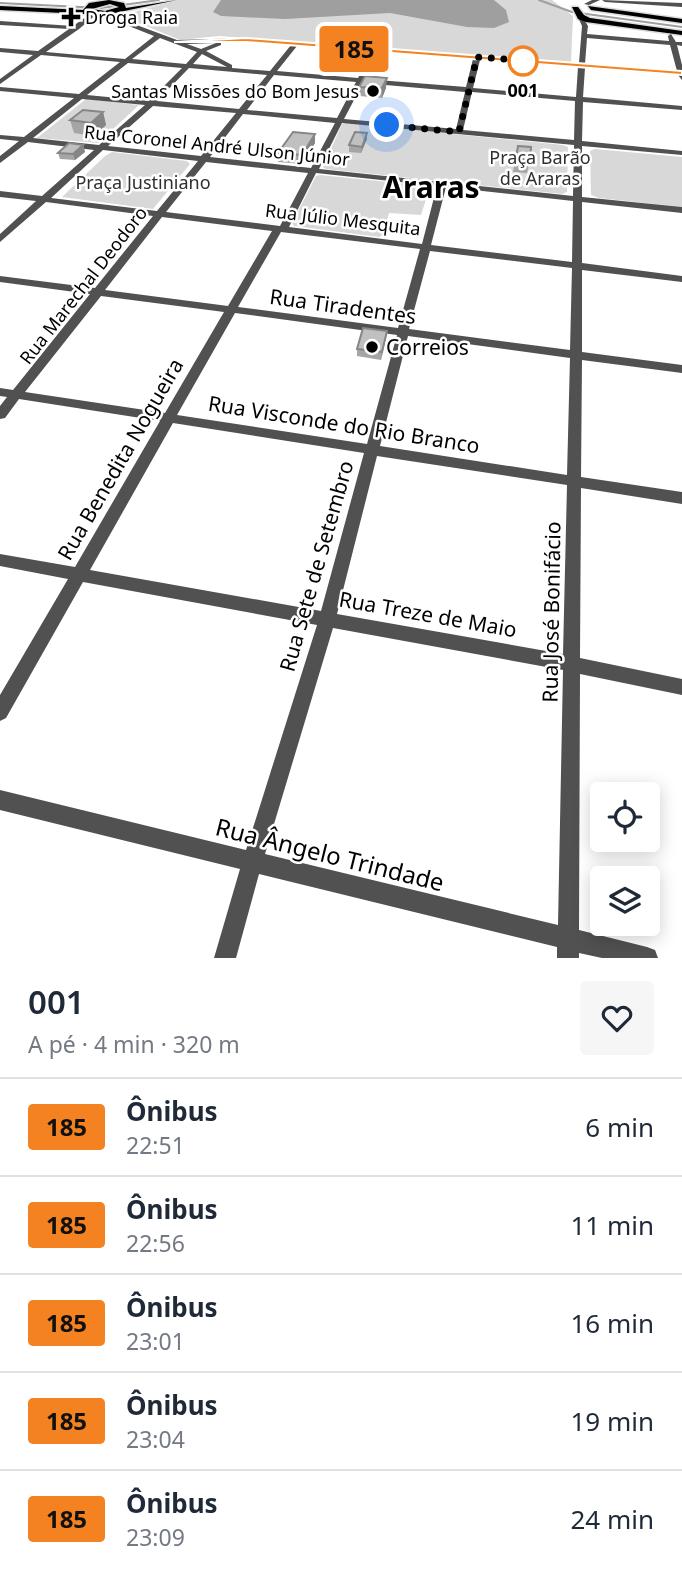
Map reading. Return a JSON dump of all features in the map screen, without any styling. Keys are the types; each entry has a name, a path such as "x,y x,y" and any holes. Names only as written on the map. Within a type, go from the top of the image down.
{"main road":[{"path":"118,8 137,0"},
{"path":"0,8 118,8 174,0"},
{"path":"77,1 94,8"},
{"path":"574,4 589,12 682,33"},
{"path":"574,4 589,12 682,20"},
{"path":"118,8 122,22"}],"street":[{"path":"605,0 682,5"},
{"path":"589,12 614,0"},
{"path":"0,82 77,28 94,8"},
{"path":"118,8 122,22 203,52 237,70"},
{"name":"Rua José Bonifácio","path":"568,948 579,99 584,36 589,12"},
{"path":"0,23 77,28"},
{"path":"177,42 230,40 295,44 682,75 670,32"},
{"path":"0,160 158,36"},
{"path":"584,36 682,44"},
{"path":"0,239 103,148 190,66 205,48 230,40"},
{"name":"Rua Marechal Deodoro","path":"0,415 295,44"},
{"path":"0,50 682,108"},
{"name":"Rua Benedita Nogueira","path":"0,712 280,229 376,51"},
{"path":"459,132 477,57"},
{"path":"0,89 682,153"},
{"name":"Rua Coronel André Ulson Júnior","path":"0,137 682,210"},
{"name":"Rua Sete de Setembro","path":"225,958 327,619 442,185"},
{"name":"Rua Júlio Mesquita","path":"0,194 682,279"},
{"name":"Rua Tiradentes","path":"0,279 682,369"},
{"name":"Rua Visconde do Rio Branco","path":"0,392 682,498"},
{"name":"Rua Treze de Maio","path":"0,560 572,664 682,687"},
{"name":"Rua Ângelo Trindade","path":"0,800 252,862 568,948 647,958"}],"green space":[{"path":"179,0 552,0 573,16 571,62 219,36 180,40 124,17 126,14"},
{"path":"86,99 139,105 98,143 37,138"},
{"name":"Praça Barão de Araras","path":"342,124 563,145 568,147 567,192 562,194 326,169 323,167"},
{"name":"Praça Barão de Araras","path":"595,149 682,157 682,207 591,195 590,151"},
{"name":"Praça Justiniano","path":"112,152 187,161 190,164 153,209 62,197"},
{"path":"316,176 418,185 429,190 421,215 389,213 383,235 379,237 294,226 292,223"}],"shaded area":[{"path":"221,0 494,0 506,10 509,22 494,28 467,27 390,13 285,19 221,16 213,12"}],"building":[{"path":"365,76 387,78 382,88 359,87"},
{"path":"83,110 103,112 91,123 70,120"},
{"path":"293,132 315,134 302,155 278,153"},
{"path":"355,132 367,133 362,147 349,145"},
{"path":"69,143 83,145 73,154 58,153"},
{"path":"518,146 531,147 530,160 516,158"},
{"path":"363,328 387,331 382,352 357,349"}],"waterway":[{"path":"0,3 101,8 159,0"},
{"path":"539,0 572,12 682,27"}],"bus line":[{"name":"185","path":"177,42 246,40 682,73"}],"place":[{"name":"Droga Raia","path":"71,17"},
{"name":"001","path":"523,61"},
{"name":"Santas Missões do Bom Jesus","path":"373,91"},
{"name":"Correios","path":"372,347"}],"district":[{"name":"Araras","path":"431,186"}],"route":[{"path":"387,125 459,132 477,57 531,61 523,61"}]}
